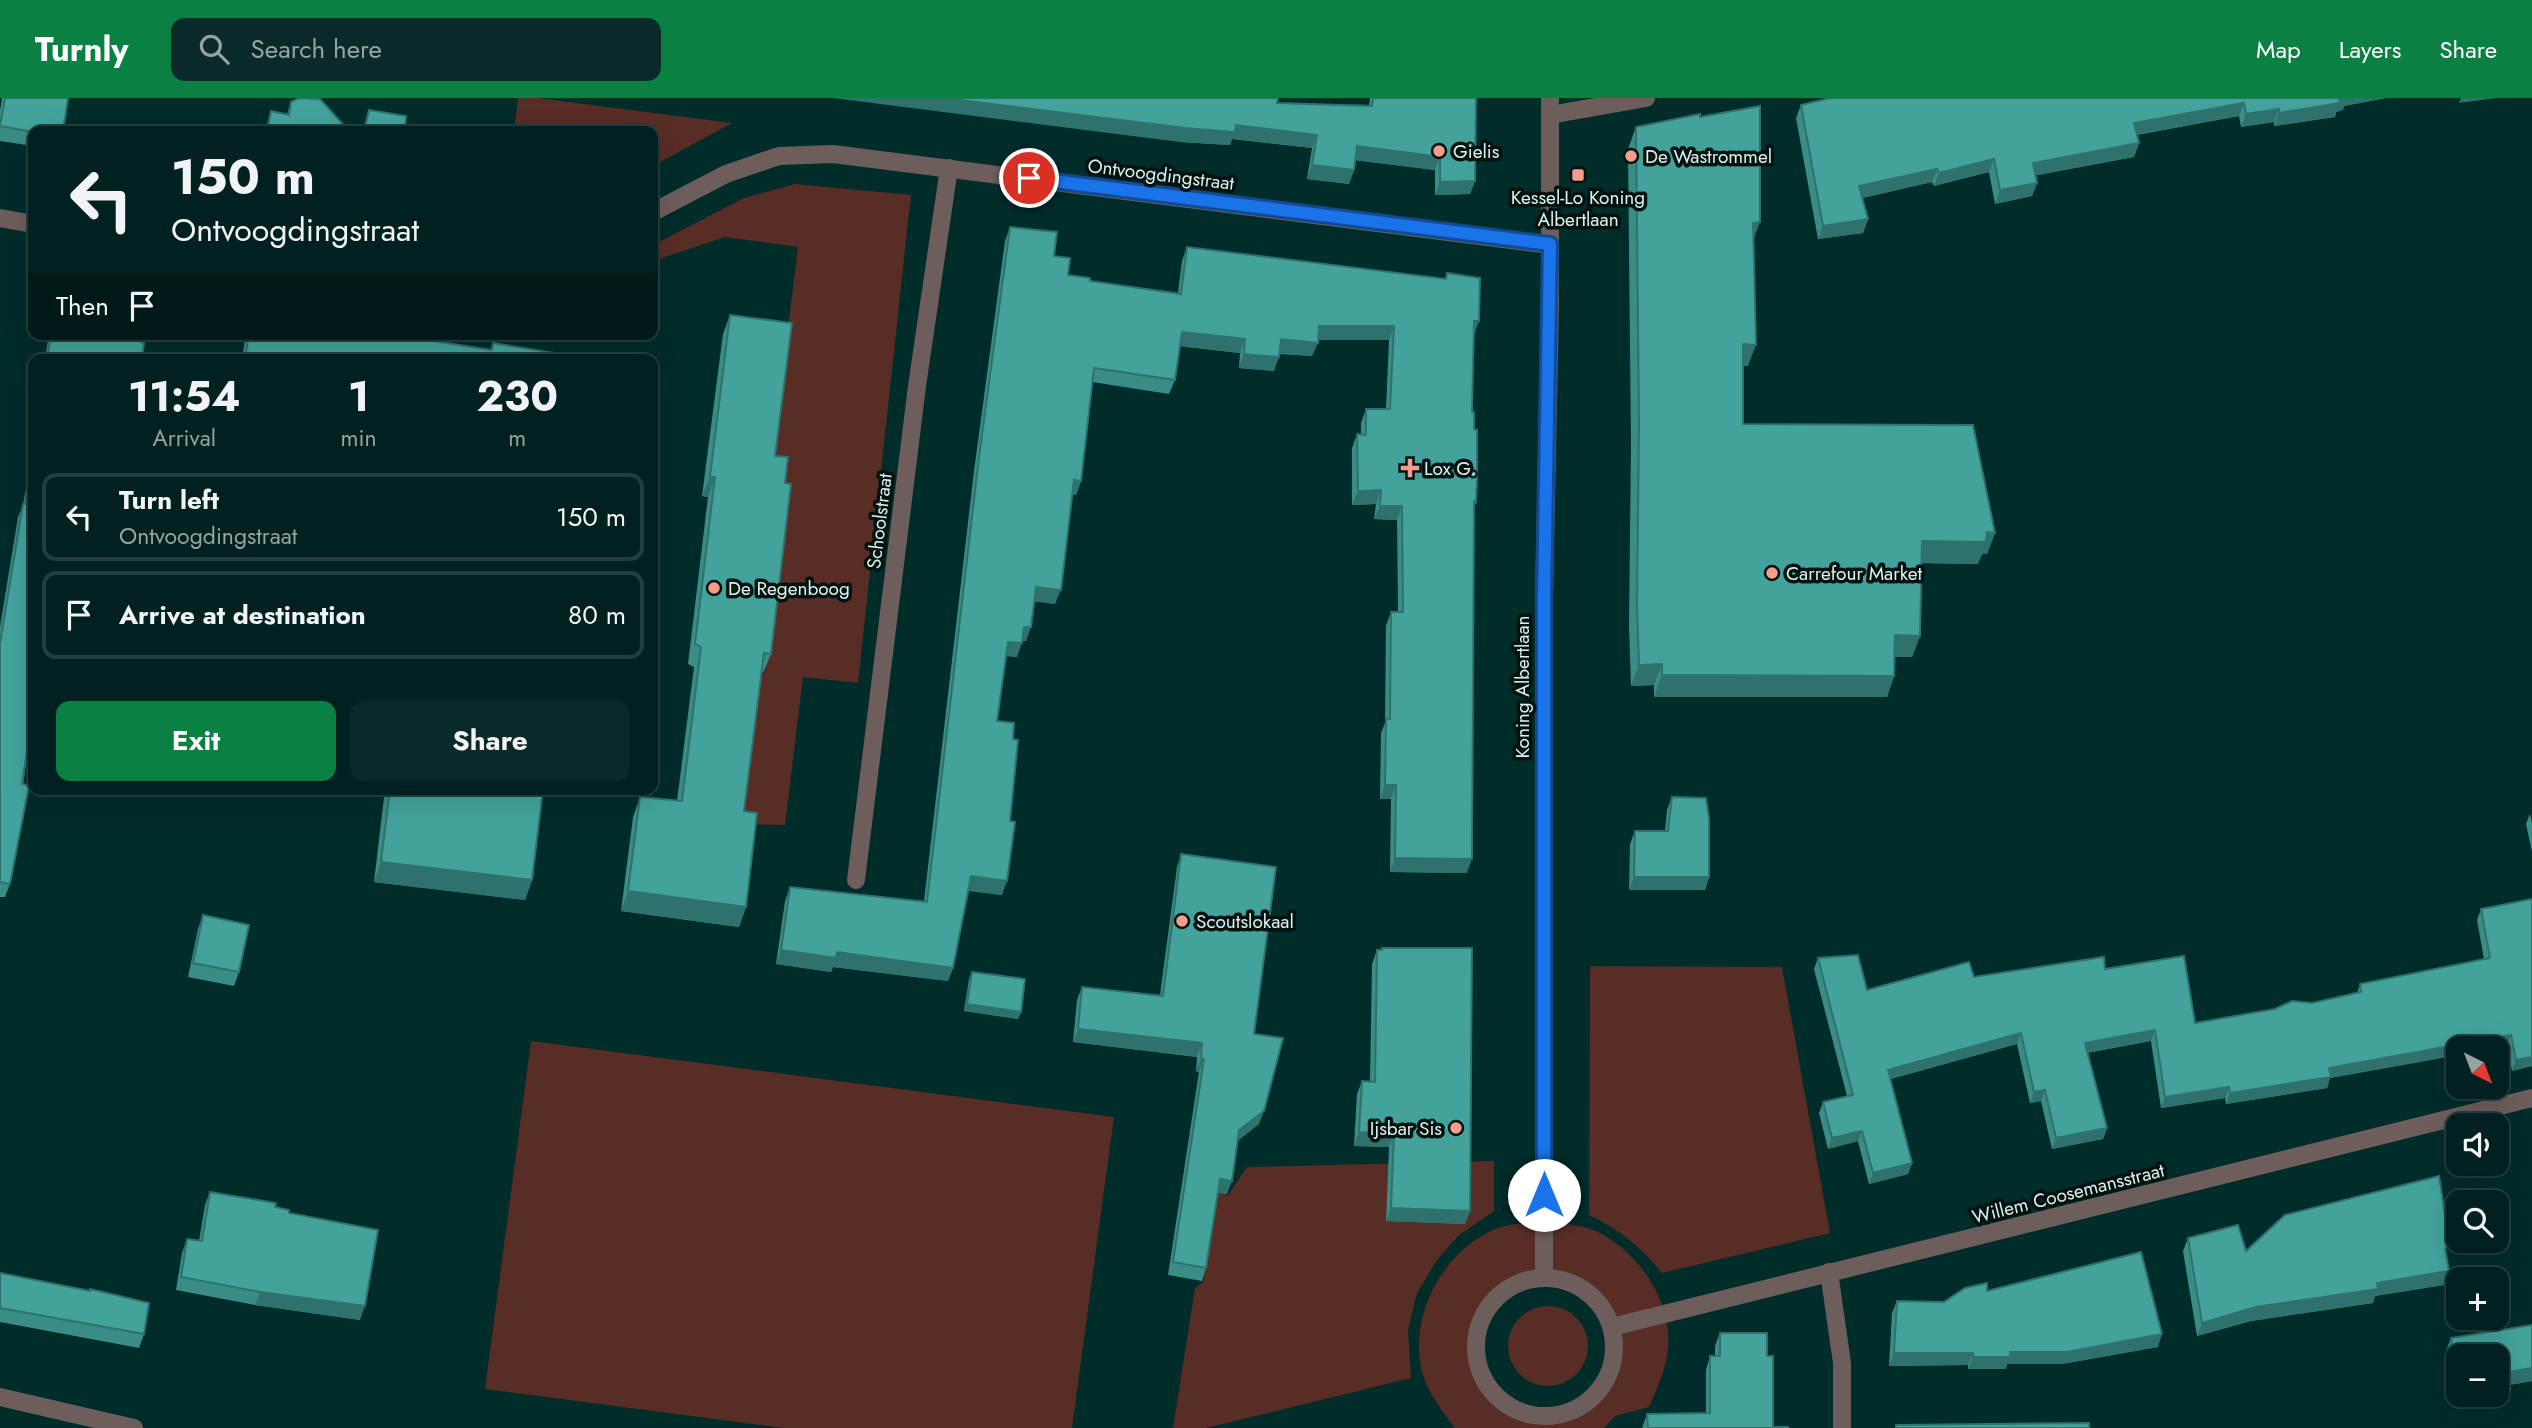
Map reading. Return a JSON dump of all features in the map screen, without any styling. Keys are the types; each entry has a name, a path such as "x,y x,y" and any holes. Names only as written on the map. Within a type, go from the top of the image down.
{"street":[{"path":"1550,107 1646,98"},
{"name":"Koning Albertlaan","path":"1544,1277 1544,598 1550,107"},
{"name":"Ontvoogdingstraat","path":"658,209 726,174 779,156 833,154 1550,244"},
{"name":"Schoolstraat","path":"856,880 915,399 949,168"},
{"path":"0,218 28,223"},
{"name":"Willem Coosemansstraat","path":"1612,1327 2532,1098"},
{"path":"1829,1272 1842,1363 1842,1428"},
{"path":"1544,1277 1570,1281 1596,1298 1612,1327 1615,1352 1608,1378 1597,1392 1570,1413 1517,1421 1484,1383 1475,1353 1479,1323 1494,1300 1514,1285 1544,1277"},
{"path":"0,1397 134,1428"}],"shaded area":[{"path":"518,98 538,98 732,123 658,163 658,126 515,126"},
{"path":"795,184 911,195 858,683 803,677 785,825 740,824 758,673 764,674 786,504 770,474 798,247 725,237 658,259 658,242 744,198"},
{"path":"1590,966 1782,967 1830,1233 1662,1273 1629,1240 1589,1215"},
{"path":"531,1041 1114,1117 1072,1428 784,1428 485,1389"},
{"path":"1494,1161 1494,1211 1458,1236 1437,1260 1417,1293 1408,1330 1411,1378 1206,1428 1173,1428 1195,1288 1203,1282 1216,1193 1228,1195 1247,1167"},
{"path":"1544,1221 1588,1228 1602,1234 1617,1243 1642,1268 1660,1299 1668,1333 1667,1358 1658,1387 1649,1407 1615,1416 1604,1428 1455,1428 1433,1397 1422,1371 1419,1340 1428,1300 1450,1263 1482,1236 1501,1227","holes":["1544,1277 1570,1281 1594,1297 1610,1322 1615,1351 1613,1366 1607,1379 1591,1396 1561,1413 1536,1416 1512,1408 1491,1391 1483,1378 1476,1348 1482,1319 1500,1294 1513,1285"]},
{"path":"1548,1306 1563,1309 1576,1318 1585,1331 1588,1346 1585,1361 1576,1374 1563,1383 1548,1386 1533,1383 1520,1374 1511,1361 1508,1346 1511,1331 1520,1318 1533,1309"}],"building":[{"path":"5,98 68,98 64,126 28,126 28,131 0,126"},
{"path":"299,98 320,99 344,126 268,126 271,111 289,115 291,102"},
{"path":"944,98 1278,98 1277,103 1372,106 1373,98 1476,98 1475,181 1440,182 1440,157 1357,146 1354,170 1312,165 1317,135 1236,125 1235,132 1185,128"},
{"path":"1830,98 2343,98 2339,99 2340,103 2279,113 2279,109 2246,114 2244,103 2134,123 2139,143 2033,163 2037,183 2000,190 1994,159 1939,173 1937,169 1859,186 1868,219 1823,226 1801,105"},
{"name":"Carrefour Market","path":"1760,106 1760,222 1753,223 1756,345 1743,344 1743,424 1973,425 1995,533 1987,532 1986,542 1922,541 1920,636 1895,635 1894,676 1662,675 1662,664 1639,665 1636,127 1700,114 1700,117"},
{"path":"369,110 406,116 405,126 365,126"},
{"path":"1010,227 1057,232 1054,256 1070,258 1068,275 1090,278 1090,281 1181,294 1187,247 1446,279 1447,273 1480,278 1479,321 1474,321 1472,412 1474,429 1477,430 1477,477 1476,502 1474,501 1472,859 1395,858 1396,785 1385,785 1386,719 1390,719 1391,612 1403,612 1402,506 1380,506 1381,490 1358,491 1357,434 1366,435 1366,409 1390,409 1394,326 1319,326 1318,343 1281,339 1279,357 1244,354 1245,339 1182,332 1175,380 1094,368 1081,481 1074,480 1061,590 1036,587 1031,627 1024,627 1022,643 1008,642 997,721 1014,723 1013,739 1018,740 1010,821 1015,822 1007,881 971,876 953,968 837,952 836,958 781,950 790,887 927,902 979,457"},
{"path":"730,315 792,323 775,456 788,457 785,483 791,484 771,654 764,653 744,811 757,813 746,907 628,891 640,797 682,801 701,647 695,644 715,477 710,477"},
{"path":"50,340 142,340 144,343 143,354 48,354"},
{"path":"248,340 427,340 492,350 493,343 561,354 246,354"},
{"path":"28,488 28,745 22,784 28,785 28,790 10,884 0,882 0,643"},
{"path":"389,795 542,795 532,880 381,862"},
{"path":"1672,797 1706,798 1709,818 1709,877 1634,877 1635,831 1668,831"},
{"path":"1181,854 1276,867 1254,1034 1283,1038 1264,1111 1239,1130 1232,1181 1220,1179 1206,1268 1173,1262 1204,1059 1201,1058 1202,1043 1078,1029 1082,987 1163,996"},
{"path":"2532,899 2532,1057 2516,1060 2511,1035 2446,1036 2446,1047 2329,1068 2331,1077 2230,1093 2229,1087 2165,1097 2155,1030 2085,1043 2107,1128 2056,1138 2045,1090 2034,1092 2021,1033 1888,1070 1912,1163 1873,1173 1862,1131 1832,1138 1823,1102 1853,1095 1818,958 1858,955 1867,990 1969,962 1974,977 2104,957 2105,969 2184,956 2195,1023 2275,1009 2292,1001 2312,1003 2361,992 2360,984 2490,958 2481,909"},
{"path":"203,915 249,925 239,972 193,963"},
{"path":"1472,948 1470,1211 1391,1208 1394,1134 1359,1132 1362,1081 1375,1082 1377,950"},
{"path":"972,972 1025,979 1021,1012 967,1004"},
{"path":"2439,1176 2446,1221 2445,1248 2448,1267 2446,1272 2377,1283 2378,1289 2256,1307 2202,1323 2188,1238 2238,1225 2246,1251 2285,1215"},
{"path":"210,1192 276,1203 275,1207 289,1210 289,1213 378,1230 365,1306 260,1292 181,1277 187,1239 202,1241"},
{"path":"2141,1252 2162,1334 2067,1352 2010,1352 2010,1357 1973,1357 1973,1353 1894,1353 1897,1301 1944,1302 1965,1288 1987,1283 1987,1291"},
{"path":"0,1273 149,1303 144,1334 0,1308"},
{"path":"2532,1325 2532,1368 2509,1372 2509,1344 2452,1344 2451,1338"},
{"path":"1720,1333 1767,1333 1767,1356 1773,1356 1773,1427 1788,1428 1648,1428 1647,1414 1710,1413 1710,1356 1720,1356"},
{"path":"2089,1423 2089,1428 1896,1428 1896,1425"}],"place":[{"name":"Gielis","path":"1439,151"},
{"name":"De Wastrommel","path":"1631,156"},
{"name":"Kessel-Lo Koning Albertlaan","path":"1578,175"},
{"name":"Lox G.","path":"1410,468"},
{"name":"Carrefour Market","path":"1772,573"},
{"name":"De Regenboog","path":"714,588"},
{"name":"Scoutslokaal","path":"1182,921"},
{"name":"Ijsbar Sis","path":"1456,1128"}],"route":[{"path":"1029,178 1508,241 1550,244 1543,744 1544,1195"}]}
